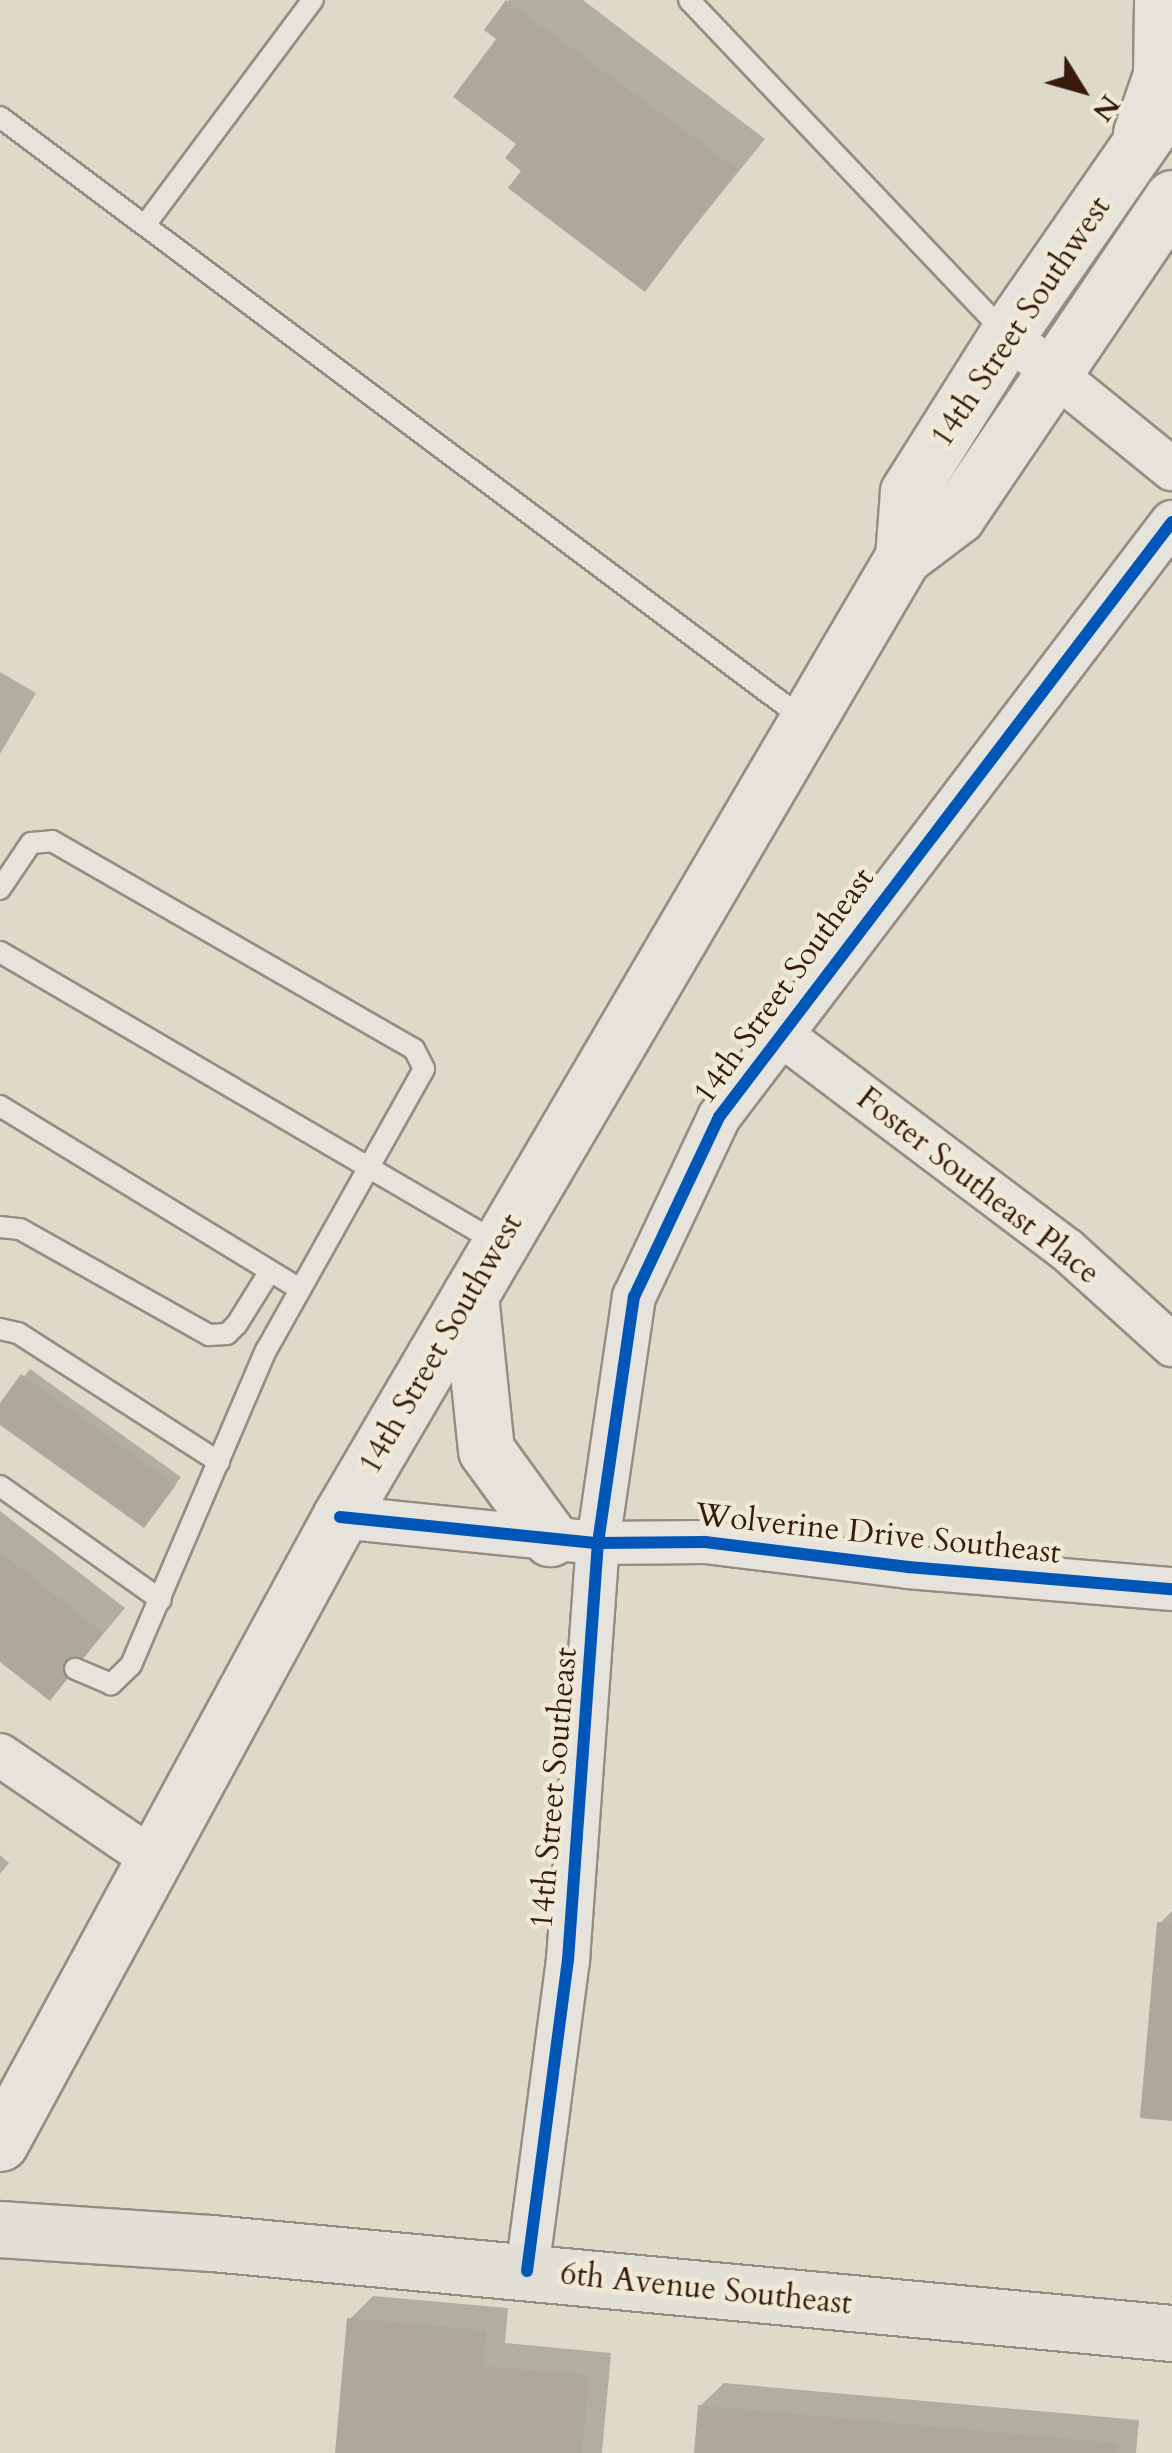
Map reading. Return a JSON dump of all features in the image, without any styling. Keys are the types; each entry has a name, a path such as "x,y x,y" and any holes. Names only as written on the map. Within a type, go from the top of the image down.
{"main road":[{"path":"1135,153 1161,76 1162,0"},
{"name":"14th Street Southwest","path":"903,558 908,492 1007,335 1172,98"},
{"name":"14th Street Southwest","path":"0,2143 340,1517 805,720 903,558 957,516 1056,376 1172,198"},
{"path":"470,1295 486,1450 574,1541"},
{"name":"6th Avenue Southeast","path":"0,2229 527,2271 1172,2333"}],"street":[{"path":"1007,335 1172,468"},
{"name":"14th Street Southeast","path":"527,2271 568,1960 574,1541 634,1297 719,1117 779,1033 1172,522"},
{"name":"Foster Southeast Place","path":"779,1033 1067,1250 1172,1345"},
{"name":"Wolverine Drive Southeast","path":"340,1517 574,1541 706,1542 908,1567 1172,1589"},
{"path":"0,1755 154,1860"}],"lane":[{"path":"145,225 313,0"},
{"path":"689,0 1007,335"},
{"path":"0,116 805,720"},
{"path":"0,888 32,843 52,841 414,1048 424,1069 300,1289 219,1462 161,1600 122,1677 98,1683 75,1669"},
{"path":"0,952 500,1244"},
{"path":"0,1106 300,1289"},
{"path":"0,1226 20,1229 209,1335 227,1334 237,1324 270,1271"},
{"path":"0,1328 18,1333 219,1462"},
{"path":"0,1486 161,1600"}],"building":[{"path":"506,0 737,169 645,292 508,188 521,171 505,158 516,144 453,97 496,39 484,30"},
{"path":"21,1374 176,1485 144,1528 0,1425 0,1403"},
{"path":"0,1552 103,1633 50,1701 0,1662"},
{"path":"1157,1922 1172,1924 1172,2121 1140,2118"},
{"path":"347,2318 486,2330 483,2366 589,2375 582,2453 335,2453"},
{"path":"698,2405 1117,2443 1116,2453 694,2453"}],"cycle path":[{"path":"527,2271 568,1960 598,1543 634,1297 719,1117 1172,522"},
{"path":"340,1517 598,1543 705,1542 908,1567 1172,1589"}]}
